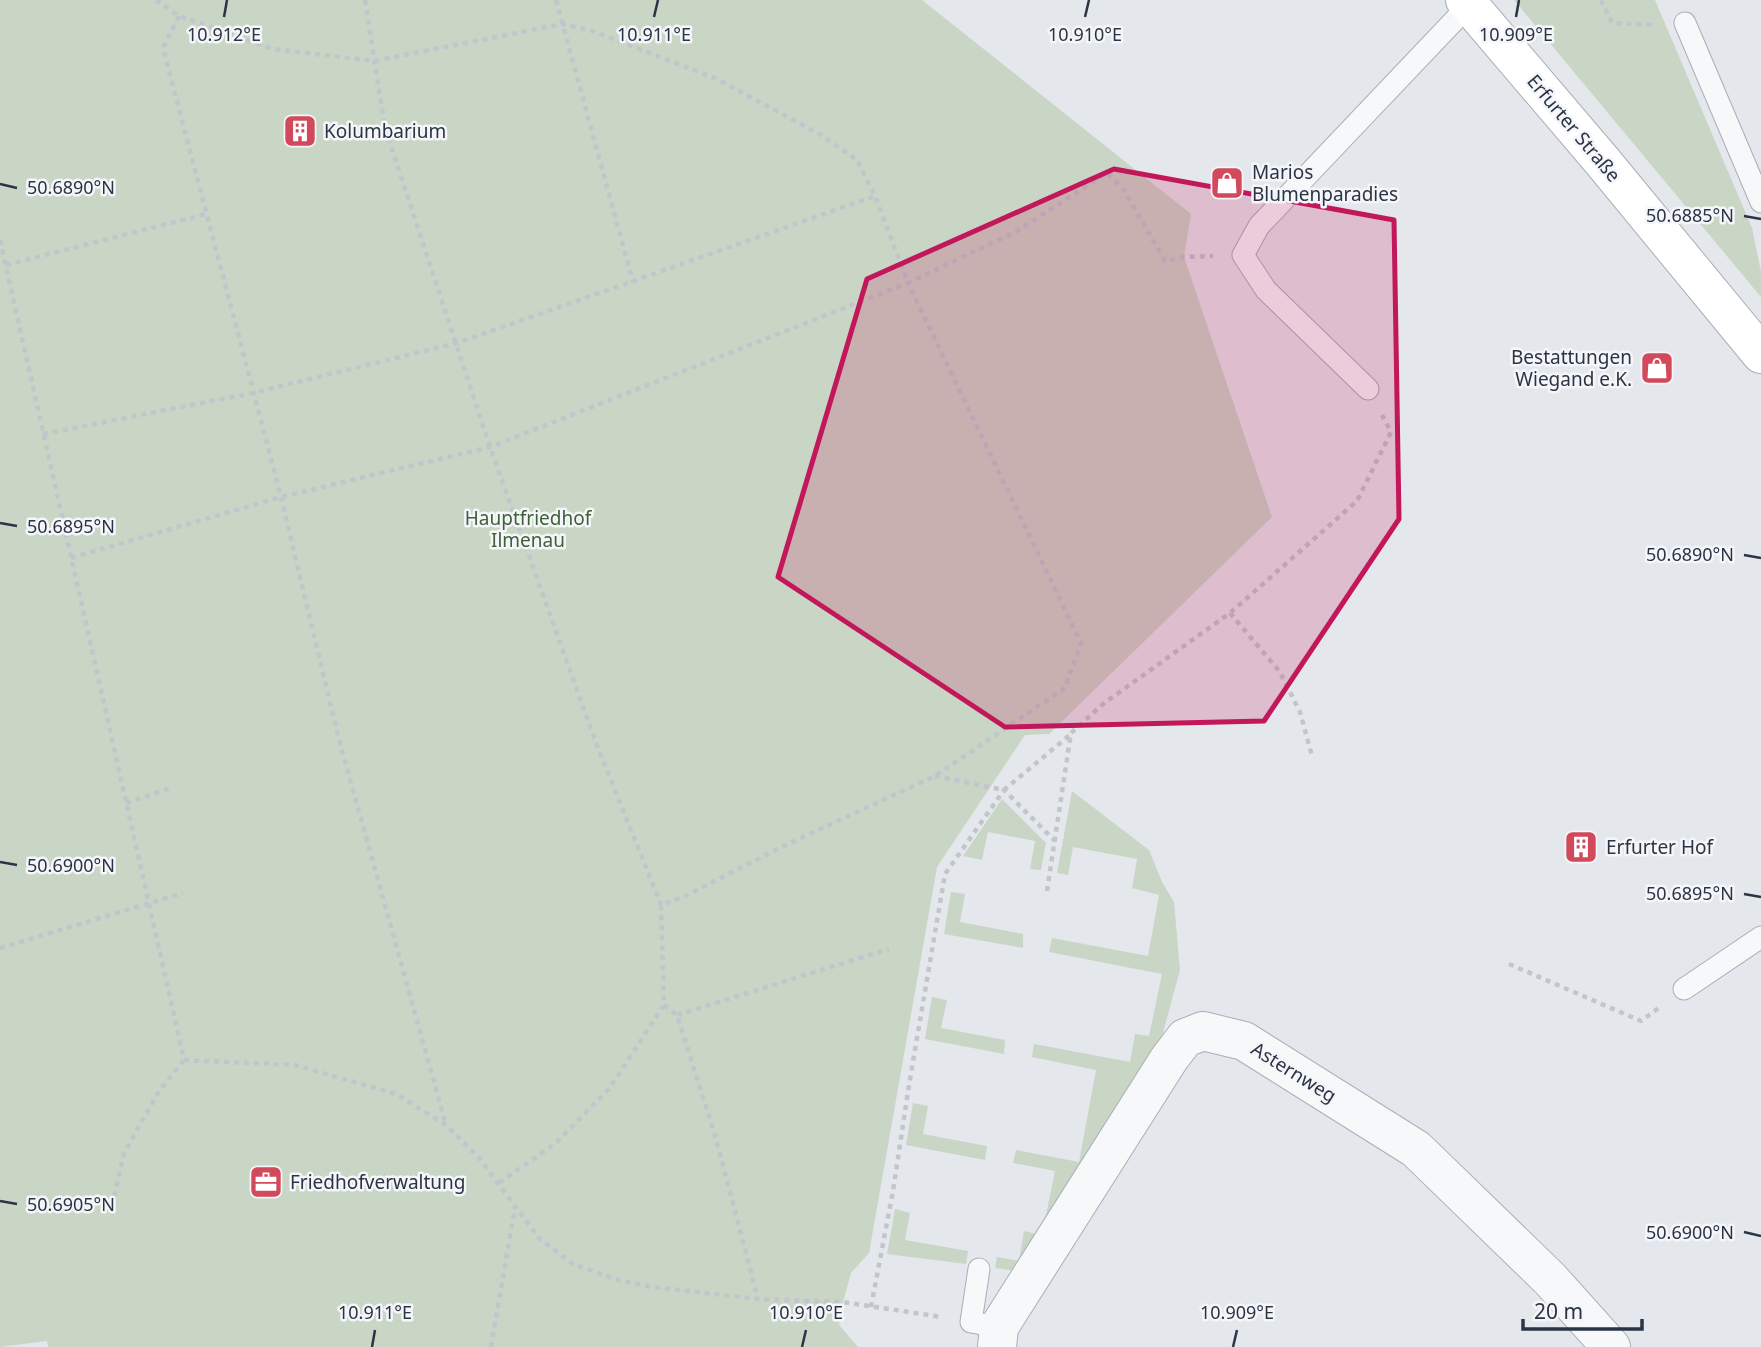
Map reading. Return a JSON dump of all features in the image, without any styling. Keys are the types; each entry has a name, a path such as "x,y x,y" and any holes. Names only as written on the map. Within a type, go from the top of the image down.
{"main road":[{"name":"Erfurter Straße","path":"1467,2 1761,354"}],"street":[{"name":"Asternweg","path":"989,1332 1169,1059 1185,1038 1203,1031 1244,1041 1416,1149 1550,1279 1611,1347"}],"lane":[{"path":"1368,389 1266,289 1243,255 1259,226 1467,2"},
{"path":"1685,23 1761,202"},
{"path":"1684,989 1761,937"},
{"path":"979,1269 989,1332"}],"path":[{"path":"156,0 179,16 273,49 374,61 562,24 593,31 717,79 821,135 857,160 875,196 908,283 1081,643 1065,688 935,776 661,905"},
{"path":"365,0 385,128 490,447 596,743 661,905 664,1005 610,1089 556,1143 499,1184"},
{"path":"556,0 632,282"},
{"path":"1601,0 1612,23 1685,23"},
{"path":"179,16 163,48 281,497 338,736 446,1125"},
{"path":"71,558 281,497 490,447 908,283 1017,231 1107,173 1124,190 1165,261 1184,257"},
{"path":"43,434 253,393 457,343 875,196"},
{"path":"6,265 206,214"},
{"path":"0,240 184,1060"},
{"path":"871,1307 893,1191 945,874 1004,790 1102,704 1230,613 1357,501 1391,432 1368,389"},
{"path":"1230,613 1280,672 1300,712 1312,756"},
{"path":"1047,891 1072,733"},
{"path":"935,776 1004,790 1055,842"},
{"path":"126,803 171,788"},
{"path":"0,948 183,893"},
{"path":"677,1015 889,949"},
{"path":"1509,964 1641,1021 1684,989"},
{"path":"664,1005 677,1015 716,1135 758,1299"},
{"path":"184,1060 295,1065 396,1094 446,1125 487,1166 539,1238 573,1264 618,1280 653,1287 758,1299 843,1302 989,1332"},
{"path":"112,1206 124,1153 158,1093 184,1060"},
{"path":"491,1347 515,1207"}],"highlighted area":[{"path":"1114,169 1394,220 1399,519 1264,721 1005,727 778,577 867,279"}],"green space":[{"name":"Hauptfriedhof Ilmenau","path":"0,0 922,0 1191,214 1184,257 1272,517 1049,734 1025,735 937,867 869,1253 851,1273 839,1325 858,1347 48,1347 47,1341 0,1347"},
{"path":"1514,0 1655,0 1752,228 1761,272 1761,297"},
{"path":"1072,791 1149,850 1162,882 1174,902 1180,970 1161,1040 1017,1271 995,1268 997,1257 1019,1261 1024,1231 1036,1234 1045,1220 1055,1171 1013,1163 1016,1150 1079,1162 1096,1070 1032,1057 1034,1044 1130,1062 1135,1034 1149,1036 1162,974 1049,952 1052,938 1148,956 1159,895 1132,888 1137,859 1073,847 1068,875 1057,873"},
{"path":"1002,799 1046,843 1041,870 1030,869 1035,841 988,832 982,860 963,856"},
{"path":"951,892 965,894 960,922 1023,934 1023,948 944,934"},
{"path":"932,997 947,1000 941,1028 1005,1040 1004,1054 925,1039"},
{"path":"913,1103 928,1106 923,1134 987,1146 985,1160 906,1145"},
{"path":"895,1209 910,1213 905,1240 968,1251 966,1264 887,1254"}],"place":[{"name":"Kolumbarium","path":"300,131"},
{"name":"Marios Blumenparadies","path":"1227,183"},
{"name":"Bestattungen Wiegand e.K.","path":"1657,368"},
{"name":"Erfurter Hof","path":"1581,847"},
{"name":"Friedhofverwaltung","path":"266,1182"}]}
